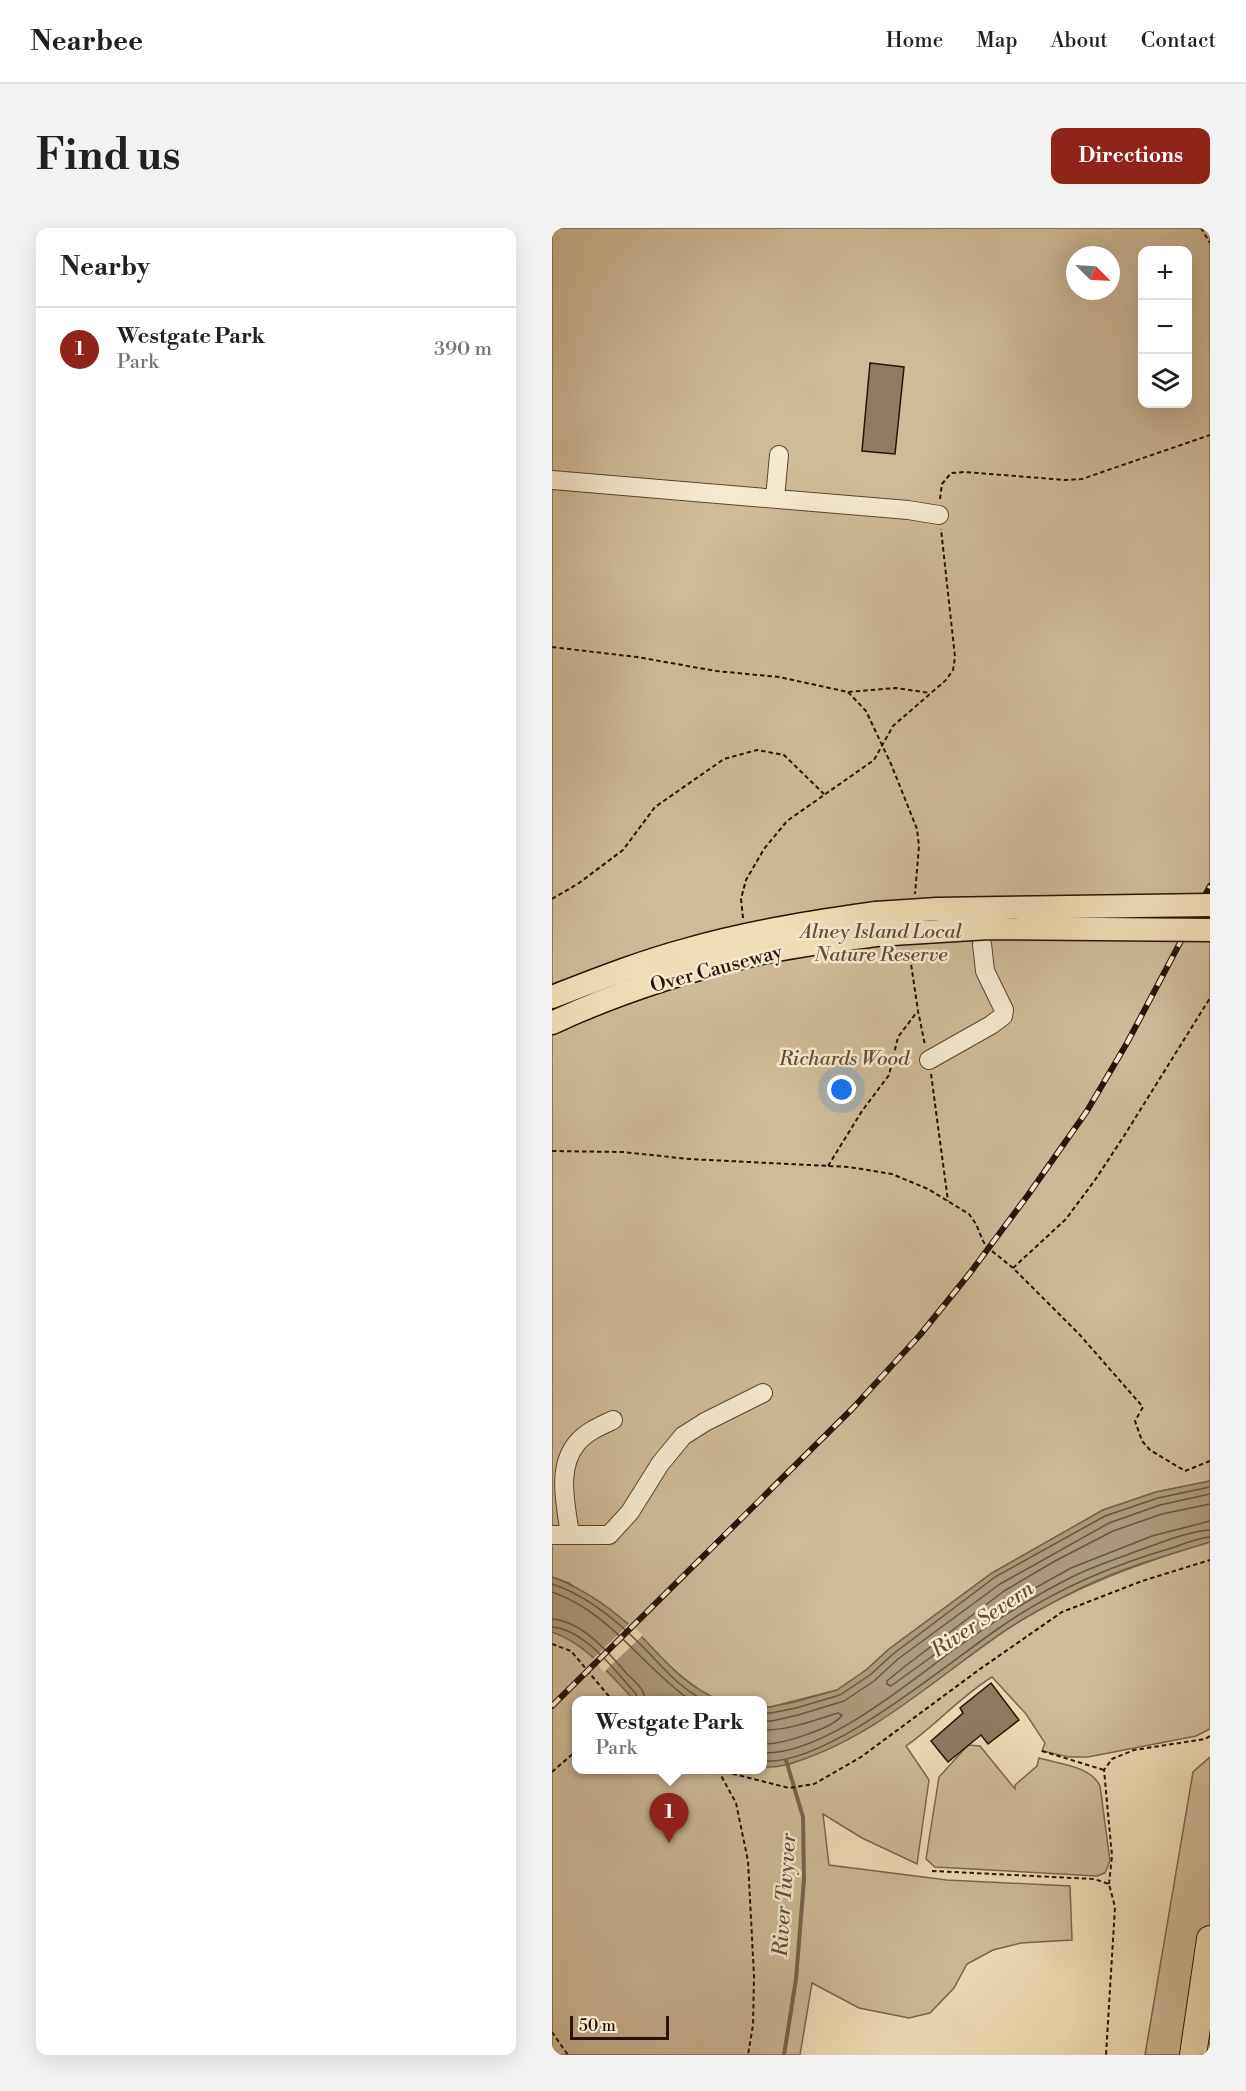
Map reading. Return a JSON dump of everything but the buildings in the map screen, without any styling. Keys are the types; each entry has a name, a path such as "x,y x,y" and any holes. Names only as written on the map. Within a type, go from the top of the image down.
{"highway":[{"path":"1193,2055 1210,1939"}],"main road":[{"name":"Over Causeway","path":"876,924 937,909 1210,905"},
{"name":"Over Causeway","path":"552,1023 671,978 747,946 780,928 876,924 989,928 1210,930"},
{"name":"Over Causeway","path":"552,997 686,950 747,946"}],"lane":[{"path":"775,498 779,455"},
{"path":"552,480 908,510 939,515"},
{"path":"929,1060 1003,1016 1004,1010 985,971 982,944"},
{"path":"613,1420 591,1431 577,1442 568,1457 564,1478 561,1535 609,1535 630,1512 660,1464 683,1436 705,1422 763,1393"}],"path":[{"path":"1201,228 1210,243"},
{"path":"747,946 741,899 746,880 764,849 787,821 874,760 893,726 946,680 952,670 955,657 939,515 942,484 951,473 1082,479 1210,435"},
{"path":"552,647 637,657 716,671 779,677 848,692 896,688 930,693"},
{"path":"848,692 866,711 917,829 919,846 914,902"},
{"path":"552,899 579,883 623,850 655,807 724,759 757,750 784,755 825,795"},
{"path":"909,945 918,1011 929,1060 948,1201"},
{"path":"1013,1268 1066,1219 1095,1180 1210,998"},
{"path":"828,1166 862,1111 889,1075 898,1037 918,1011"},
{"path":"552,1151 623,1152 688,1159 849,1167 892,1174 928,1189 969,1214 976,1224 982,1241 1013,1268 1079,1334 1143,1407 1135,1421 1142,1441 1150,1450 1185,1470 1210,1461"},
{"path":"734,1774 789,1788 814,1784 861,1757 1062,1612 1142,1581 1210,1560"},
{"path":"552,1644 571,1651 607,1695"},
{"path":"1106,2055 1115,1907 1108,1884 1112,1856 1104,1770 1112,1759 1134,1750 1205,1739 1210,1736"},
{"path":"1042,1751 1104,1770"},
{"path":"552,1772 572,1754"},
{"path":"720,1774 736,1803 748,1861 754,1976 753,2025 748,2055"},
{"path":"932,1870 1094,1879 1108,1884"},
{"path":"552,2032 568,2055"}],"green space":[{"name":"Alney Island Local Nature Reserve","path":"552,228 1210,228 1210,1481 1156,1492 1103,1510 992,1573 837,1690 770,1707 767,1707 767,1696 709,1696 665,1663 643,1639 569,1583 552,1577"},
{"path":"1210,1542 1210,1729 1196,1736 1088,1757 1069,1757 1042,1751 1045,1743 1026,1714 992,1677 906,1746 929,1780 917,1864 862,1838 823,1814 829,1865 947,1880 1070,1886 1072,1940 1021,1943 993,1950 967,1964 954,1988 930,2013 909,2018 859,2008 812,1983 800,2055 552,2055 552,1613 671,1696 572,1696 572,1774 767,1774 767,1741 787,1765 818,1753 876,1723 1032,1614 1106,1578"},
{"path":"968,1745 980,1746 1015,1789 1015,1785 1037,1766 1039,1758 1074,1767 1096,1779 1100,1786 1110,1861 1105,1873 1097,1876 935,1867 926,1859 939,1777"},
{"path":"1210,1757 1210,2055 1145,2055 1193,1772"}],"water":[{"name":"River Severn","path":"1210,1481 1210,1542 1128,1568 1081,1588 1009,1628 908,1702 855,1736 827,1750 794,1762 767,1767 767,1707 837,1690 992,1573 1103,1510 1156,1492"},
{"path":"552,1577 590,1595 613,1611 687,1681 711,1696 630,1696 587,1652 552,1632"}],"pier":[{"path":"630,1623 643,1635 604,1672 593,1659"}],"waterway":[{"name":"River Twyver","path":"784,2055 796,1979 804,1880 803,1817 786,1760"}],"railway":[{"path":"552,1706 853,1408 920,1335 970,1273 1087,1111 1127,1043 1210,886"}],"place":[{"name":"Westgate Park","path":"669,1843"}],"park label":[{"name":"Richards Wood","path":"844,1058"}]}
